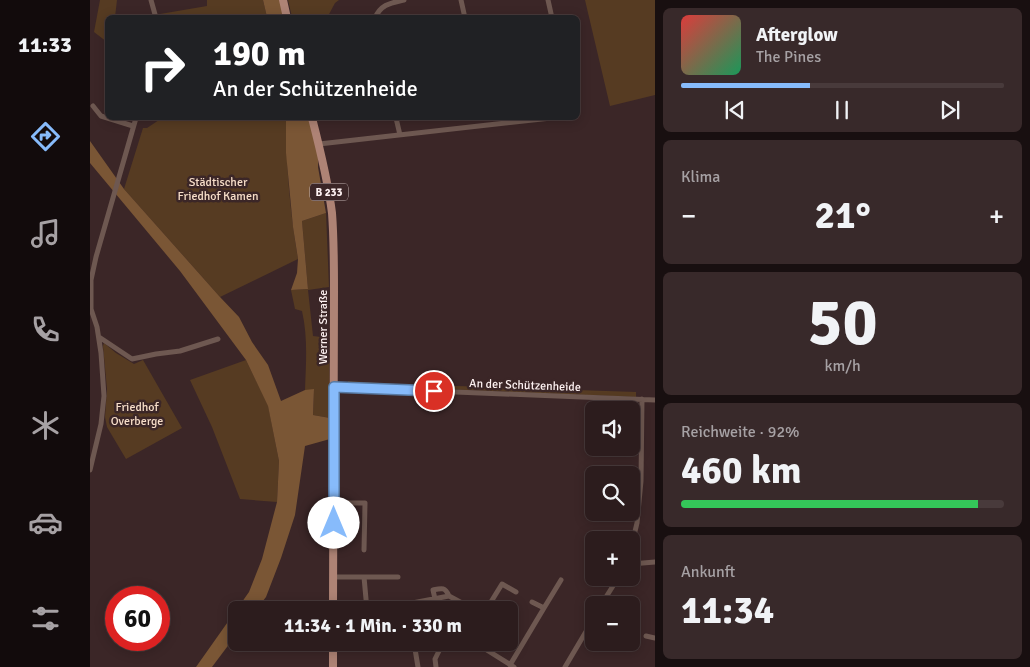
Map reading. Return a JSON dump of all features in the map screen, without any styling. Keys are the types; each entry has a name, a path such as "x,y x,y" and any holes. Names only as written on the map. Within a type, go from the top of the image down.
{"main road":[{"path":"283,0 286,15"},
{"name":"B 233","path":"313,120 319,144"},
{"name":"Werner Straße","path":"319,144 332,214 333,241 333,601"},
{"path":"333,651 333,667"}],"street":[{"path":"152,0 155,15"},
{"path":"376,15 384,6 404,0"},
{"path":"461,0 464,15"},
{"path":"548,0 551,15"},
{"path":"92,106 101,116 105,117"},
{"path":"114,120 133,126"},
{"path":"90,470 103,410 103,370 99,337 91,309 91,280 135,120"},
{"path":"396,120 400,134"},
{"path":"489,120 490,124"},
{"path":"319,144 531,120"},
{"path":"99,337 132,359 180,351 218,339"},
{"name":"An der Schützenheide","path":"334,387 655,400"},
{"path":"635,531 641,481 642,400"},
{"path":"334,504 365,503 364,550"},
{"path":"640,563 655,562"},
{"path":"333,577 398,576"},
{"path":"364,577 366,601"},
{"path":"488,651 512,666 561,580"},
{"path":"492,601 502,584 516,592"},
{"path":"435,599 433,590 442,588 449,596 458,601"},
{"path":"424,601 449,596"},
{"path":"532,602 544,608"},
{"path":"566,667 585,634"},
{"path":"646,636 655,638"},
{"path":"415,651 418,667"},
{"path":"436,667 435,659 440,651"}],"green space":[{"path":"100,0 117,0 115,15 105,15 105,40 94,32"},
{"path":"207,0 263,0 267,15 160,14 207,6"},
{"path":"288,0 339,0 335,3 329,15 292,15"},
{"path":"585,0 655,0 655,95 610,106"},
{"name":"Städtischer Friedhof Kamen","path":"159,120 286,120 289,188 298,259 220,297 124,189 143,128 147,128"},
{"path":"326,213 329,287 308,290 313,336 329,338 330,418 313,415 314,390 305,390 306,350 304,321 302,311 295,309 291,290 308,289 302,221"},
{"name":"Friedhof Overberge","path":"104,343 134,364 143,360 182,428 126,459 107,427 105,417 107,389"},
{"path":"246,360 268,405 279,461 277,502 240,499 212,427 190,380"},
{"path":"348,381 636,392 636,397 348,385"}],"shaded area":[{"path":"263,0 280,0 284,15 267,15"},
{"path":"286,120 312,120 319,146 318,167 326,213 302,221 308,289 291,290 297,273 298,259 286,153"},
{"path":"90,141 124,189 239,317 252,342 268,365 281,401 305,390 314,389 313,415 330,418 330,439 305,446 295,515 281,558 263,601 242,601 249,592 262,559 277,502 279,461 268,406 246,360 180,271 90,163"},
{"path":"228,621 228,646 212,667 196,667"}],"route":[{"path":"334,523 334,387 434,391"}]}
